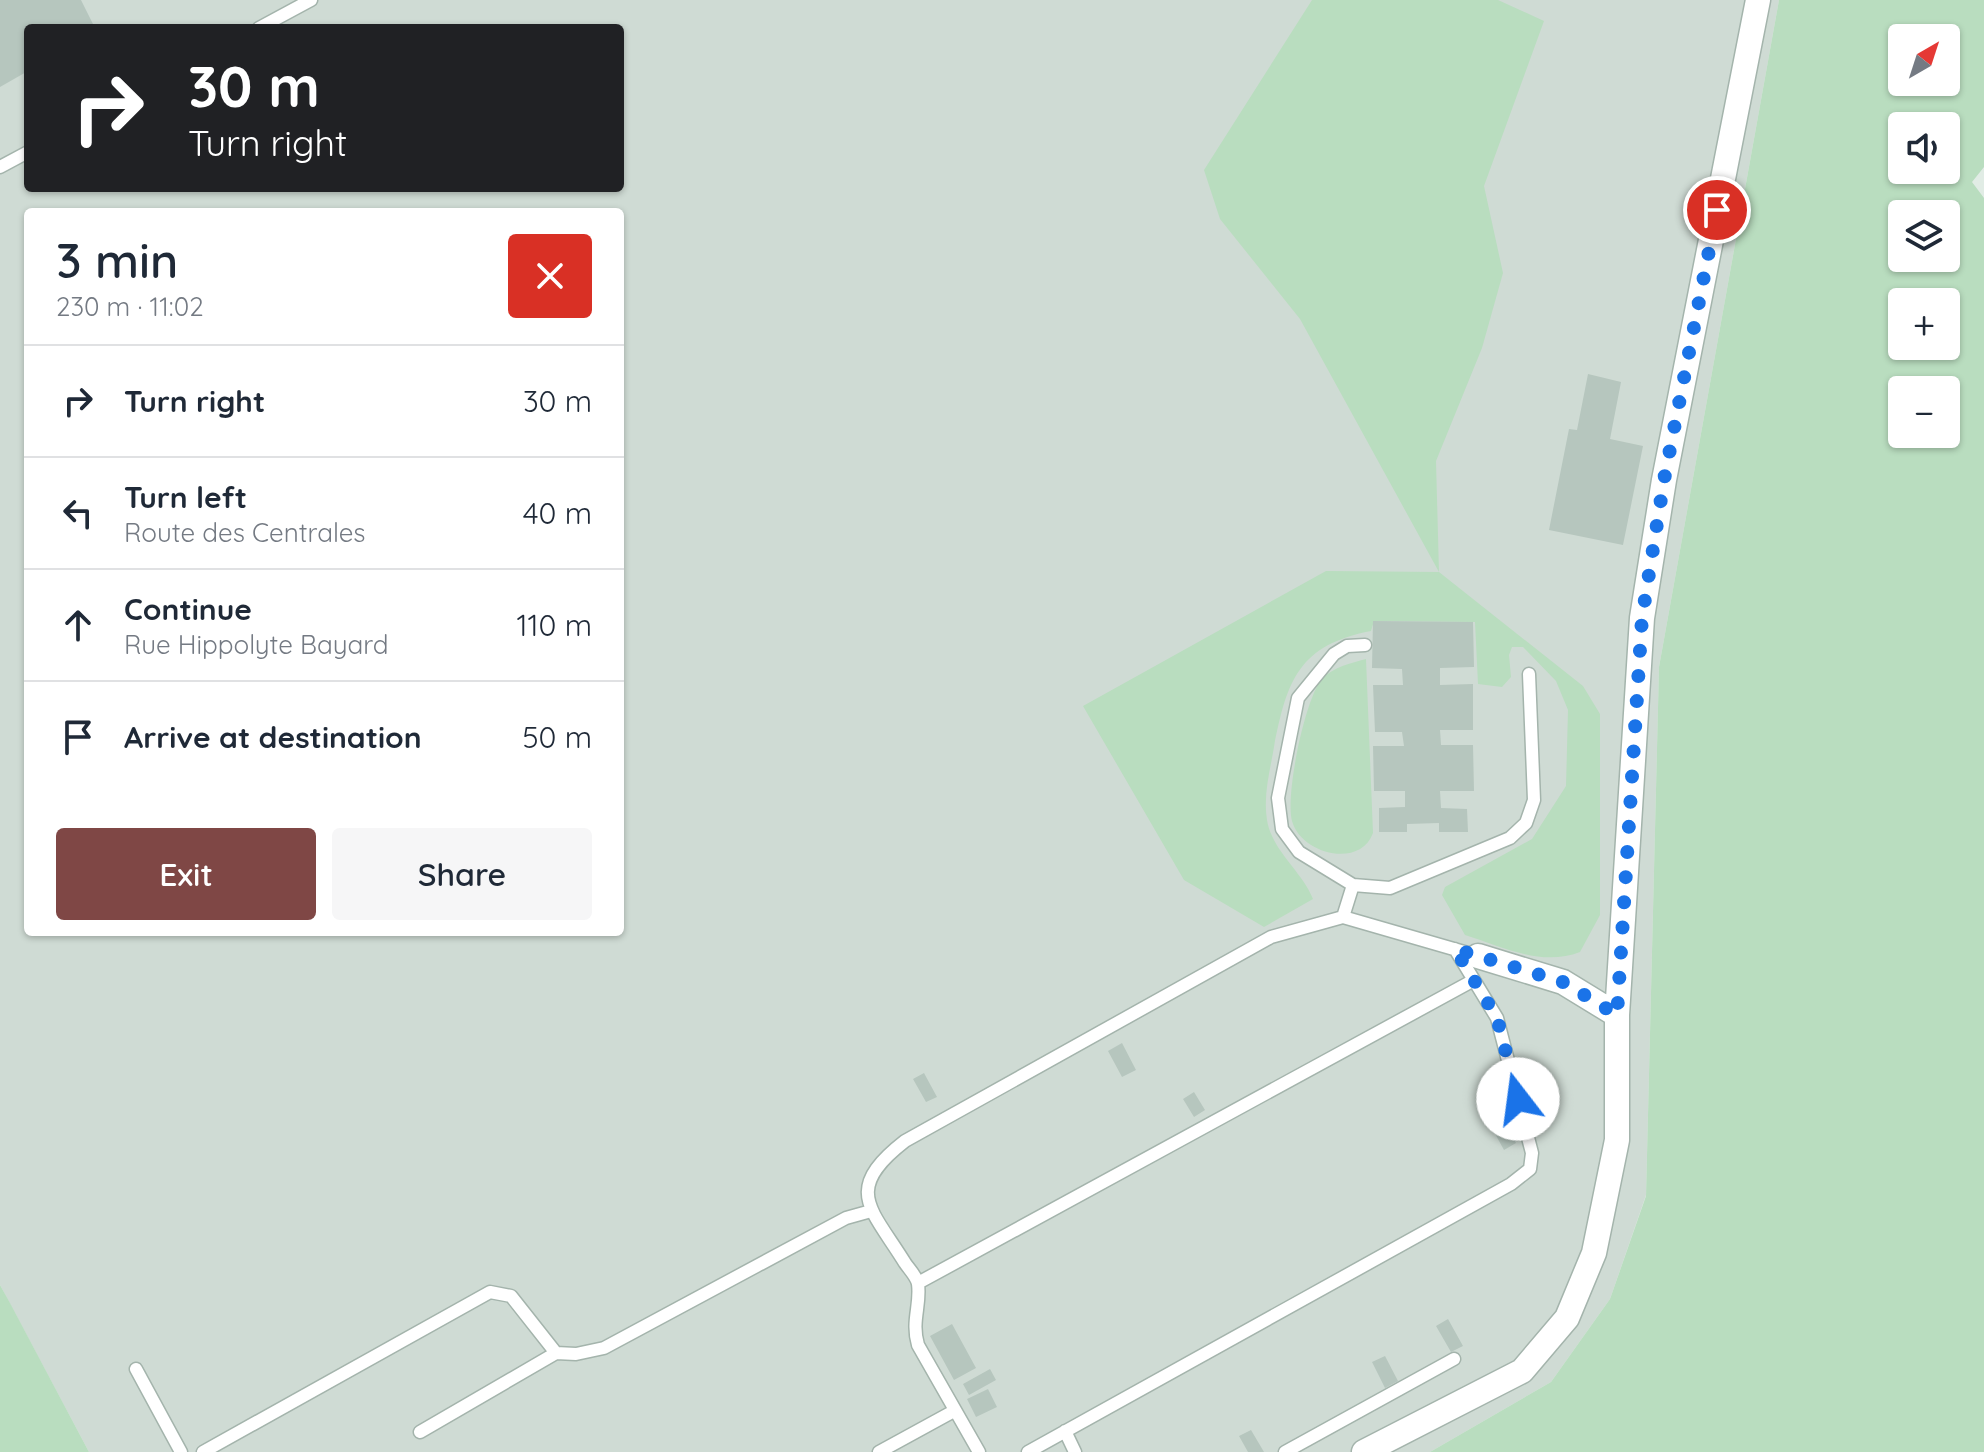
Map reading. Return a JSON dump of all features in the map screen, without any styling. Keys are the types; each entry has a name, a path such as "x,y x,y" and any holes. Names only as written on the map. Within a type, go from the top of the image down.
{"street":[{"path":"1364,1452 1522,1371 1567,1318 1594,1253 1617,1140 1617,1015 1642,618 1664,480 1758,0"},
{"path":"1469,961 1563,982 1617,1015"}],"lane":[{"path":"266,24 311,0"},
{"path":"0,167 24,154"},
{"path":"1365,645 1347,646 1334,654 1298,698 1278,798 1282,829 1299,852 1353,885 1390,888 1510,838 1526,823 1534,800 1529,674"},
{"path":"1343,917 1353,885"},
{"path":"979,1452 918,1345 913,1326 918,1283 871,1211 867,1195 869,1176 884,1157 905,1141 1271,937 1343,917 1469,961 1497,1018 1532,1153 1530,1169 1511,1184 1028,1452"},
{"path":"918,1283 1469,961"},
{"path":"420,1432 556,1353 576,1354 604,1348 846,1218 871,1211"},
{"path":"203,1452 490,1292 511,1296 556,1353"},
{"path":"1285,1452 1454,1359"},
{"path":"136,1369 181,1452"},
{"path":"879,1452 954,1411"},
{"path":"1065,1431 1075,1452"}],"shaded area":[{"path":"0,0 1779,0 1659,667 1646,1195 1610,1299 1551,1382 1430,1452 89,1452 0,1285"}],"green space":[{"path":"1312,0 1498,0 1544,21 1484,186 1503,273 1482,348 1436,461 1439,572 1300,319 1220,219 1204,170"},
{"path":"1779,0 1984,0 1984,167 1972,182 1984,198 1984,1452 1430,1452 1551,1382 1610,1299 1646,1196 1659,667"},
{"path":"1326,571 1439,572 1583,686 1600,714 1600,915 1580,952 1551,957 1522,954 1465,935 1442,895 1445,887 1532,839 1566,786 1568,710 1556,681 1523,647 1512,647 1509,655 1511,677 1502,687 1478,684 1475,622 1374,621 1371,631 1327,646 1300,669 1291,685 1279,723 1266,811 1275,841 1313,899 1264,927 1184,880 1083,706"},
{"path":"1366,659 1373,833 1366,844 1356,851 1331,853 1307,842 1292,821 1294,770 1309,706 1322,679 1337,668"},
{"path":"0,1285 10,1303 89,1452 0,1452"}],"building":[{"path":"0,0 81,0 93,24 24,24 24,73 0,87"},
{"path":"1588,374 1621,382 1610,439 1643,446 1623,545 1549,530 1569,429 1577,430"},
{"path":"1373,621 1473,622 1474,667 1440,668 1440,685 1473,684 1473,730 1440,730 1441,745 1473,745 1474,791 1440,791 1441,808 1467,809 1468,832 1439,832 1439,823 1407,824 1407,832 1379,832 1379,808 1405,807 1405,791 1374,791 1373,746 1404,746 1402,732 1375,732 1373,685 1403,685 1402,669 1372,668"},
{"path":"1122,1043 1136,1070 1122,1077 1108,1051"},
{"path":"924,1073 937,1097 926,1102 913,1079"},
{"path":"1194,1092 1205,1110 1194,1117 1183,1099"},
{"path":"1500,1114 1516,1143 1504,1150 1488,1121"},
{"path":"1448,1319 1463,1346 1451,1352 1436,1326"},
{"path":"952,1324 976,1368 954,1380 930,1336"},
{"path":"1385,1356 1398,1381 1385,1388 1372,1362"},
{"path":"990,1369 996,1380 969,1395 963,1384"},
{"path":"988,1389 997,1407 976,1417 967,1399"},
{"path":"1251,1430 1264,1452 1248,1452 1239,1436"}],"route":[{"path":"1518,1099 1497,1018 1455,949 1563,982 1617,1015 1642,618 1664,480 1717,210"}]}
